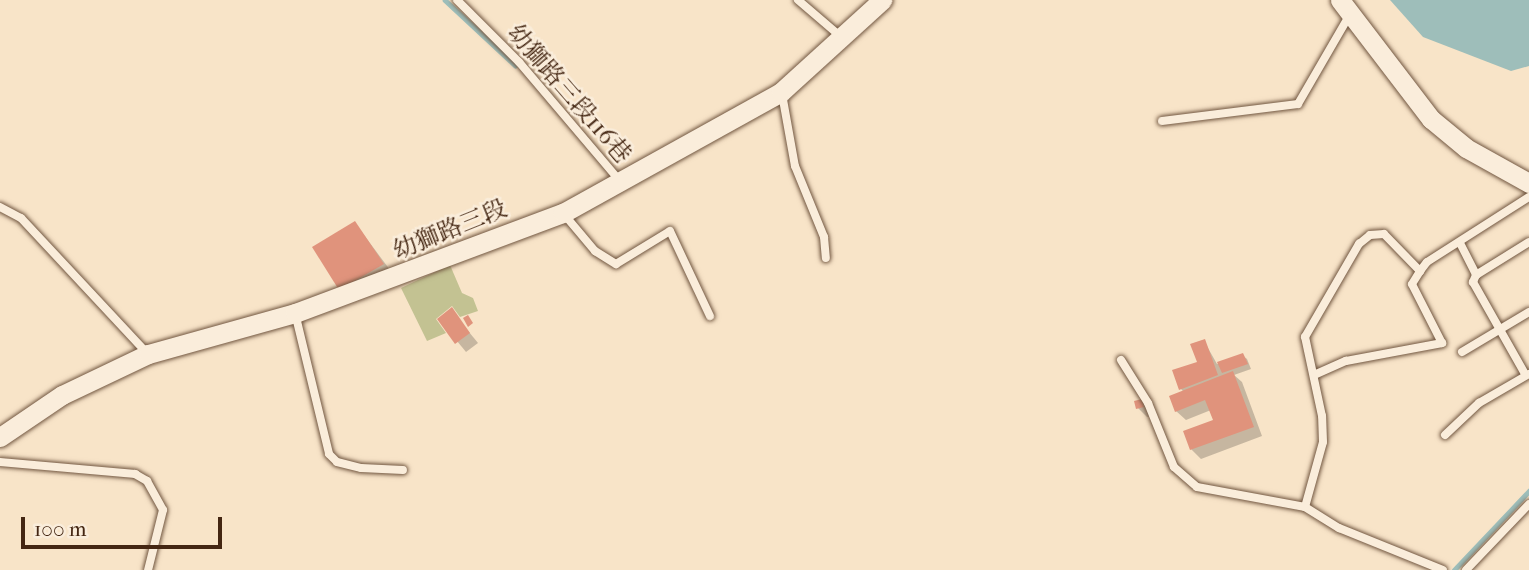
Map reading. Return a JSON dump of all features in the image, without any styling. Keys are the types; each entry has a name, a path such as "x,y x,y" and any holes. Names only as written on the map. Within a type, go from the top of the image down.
{"street":[{"name":"幼獅路三段","path":"0,437 62,395 148,354 295,313 564,213 622,184 781,92 882,0"},
{"path":"1345,8 1431,119 1466,148 1529,183"}],"lane":[{"name":"幼獅路三段116巷","path":"457,0 519,62 622,184"},
{"path":"798,0 843,38"},
{"path":"1162,121 1298,104 1345,8"},
{"path":"781,92 795,166 824,237 826,258"},
{"path":"1314,375 1346,361 1442,344 1412,284 1427,262 1529,197"},
{"path":"0,207 21,219 148,354"},
{"path":"564,213 595,251 616,264 670,231 710,316"},
{"path":"1305,507 1323,442 1314,375 1305,337 1359,244 1370,235 1384,234 1420,271"},
{"path":"1445,435 1479,403 1527,374 1473,282 1476,275 1529,242"},
{"path":"1460,243 1476,275"},
{"path":"1462,352 1529,312"},
{"path":"295,313 330,454 337,462 360,468 403,470"},
{"path":"1121,360 1148,403 1174,467 1196,487 1305,507 1339,528 1443,570"},
{"path":"0,462 135,474 147,481 163,510 148,570"},
{"path":"1466,570 1529,504"}],"shaded area":[{"path":"450,265 462,293 473,298 478,311 460,317 452,306 436,319 446,333 427,341 401,288"}],"water":[{"path":"1390,0 1529,0 1529,66 1511,71 1423,37"}],"building":[{"path":"355,221 384,264 339,290 312,247"},
{"path":"452,307 470,333 455,344 437,319"},
{"path":"468,315 473,323 468,327 463,318"},
{"path":"1205,339 1218,375 1179,390 1172,370 1197,362 1190,344"},
{"path":"1243,353 1248,364 1222,373 1217,362"},
{"path":"1233,371 1254,427 1190,450 1183,431 1213,420 1205,400 1175,412 1169,396"},
{"path":"1142,399 1144,407 1136,409 1134,401"}],"waterway":[{"path":"445,0 515,65"},
{"path":"1454,570 1529,491"}]}
